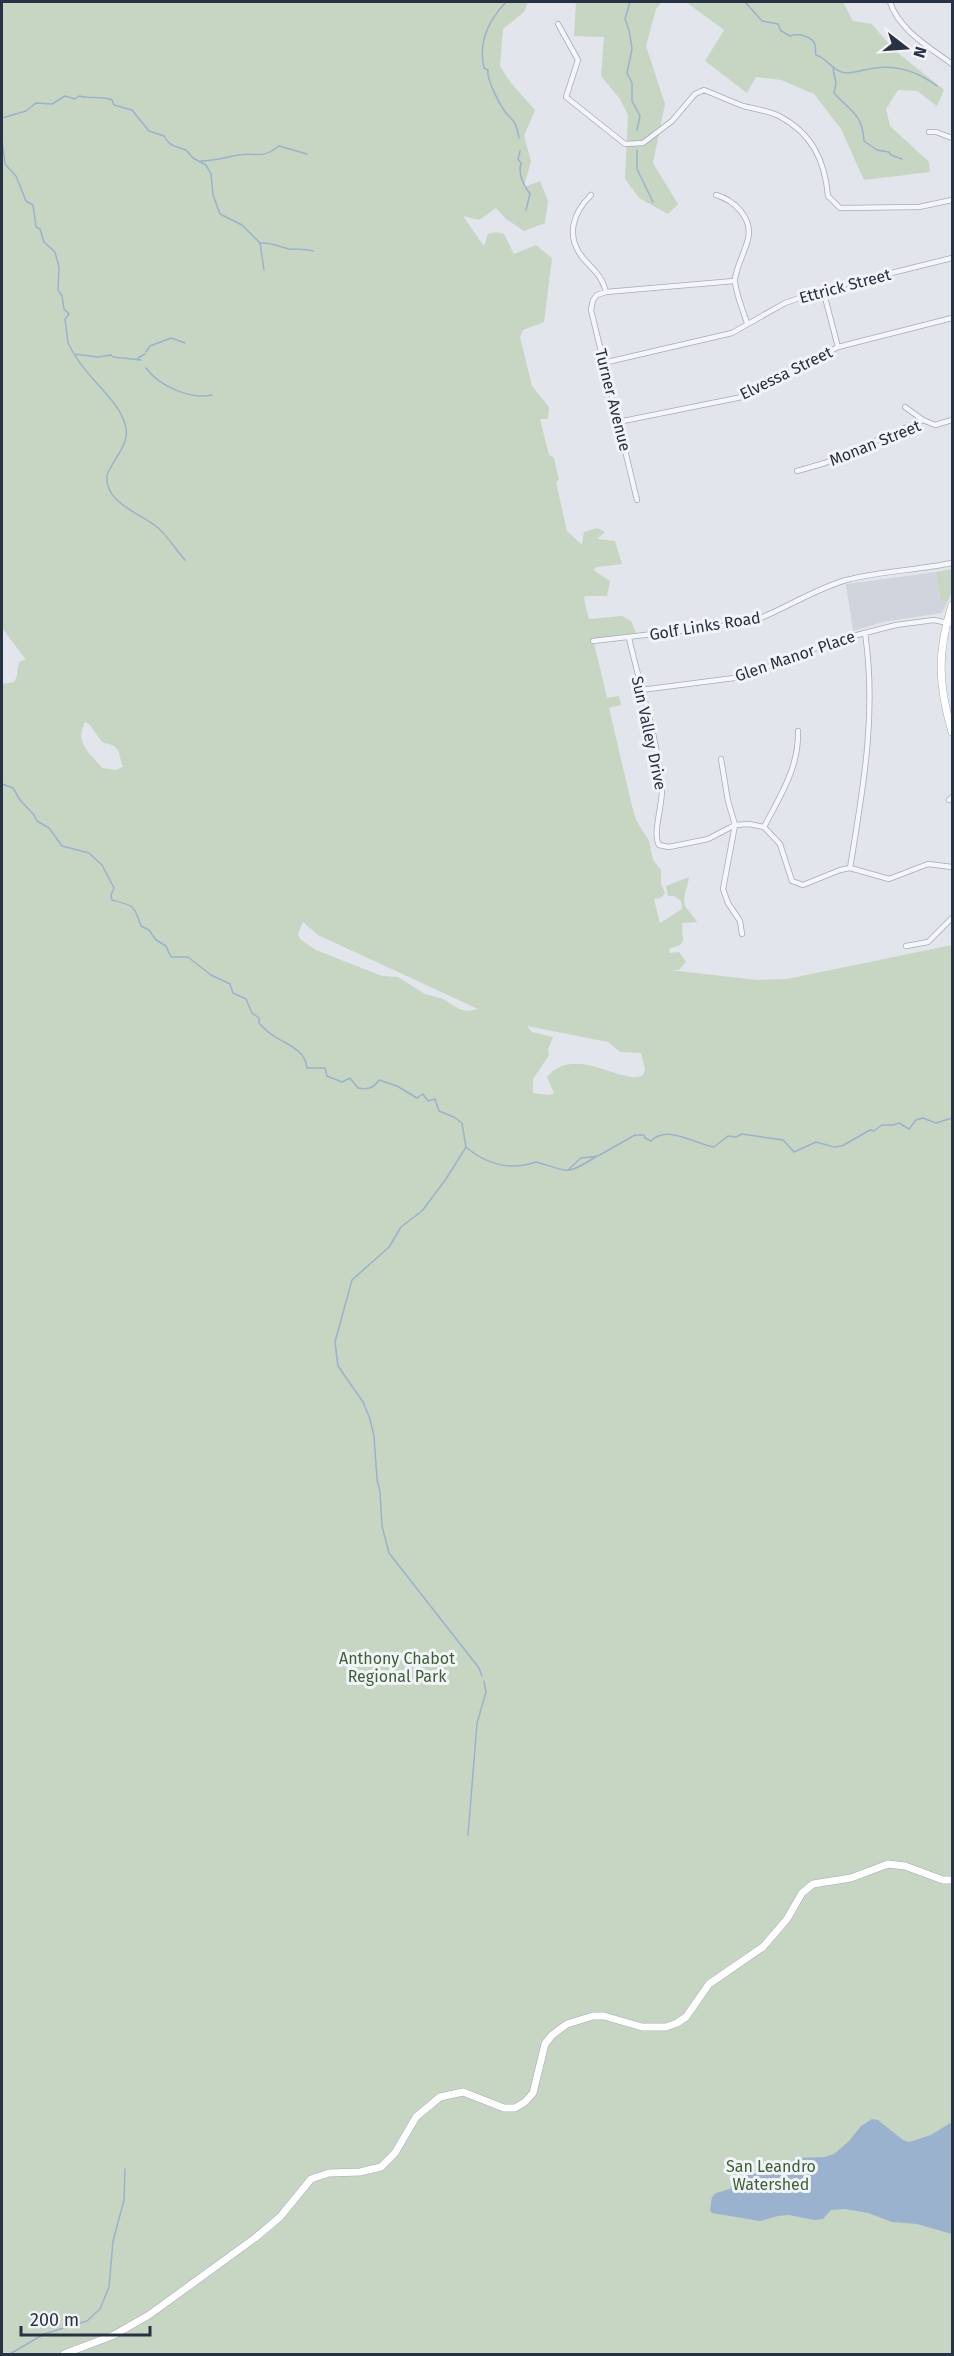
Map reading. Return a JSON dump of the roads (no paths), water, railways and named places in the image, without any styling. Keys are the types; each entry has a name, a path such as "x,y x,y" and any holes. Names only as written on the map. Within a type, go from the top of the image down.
{"main road":[{"path":"952,605 951,621 941,649 944,703 952,732"},
{"path":"64,2355 120,2332 149,2315 255,2238 280,2217 311,2179 329,2173 360,2172 381,2167 395,2153 416,2117 440,2097 463,2092 504,2108 515,2108 525,2102 533,2092 545,2044 552,2035 567,2024 592,2016 604,2016 648,2028 666,2027 686,2017 709,1984 763,1947 787,1919 802,1893 813,1884 851,1878 888,1864 905,1866 943,1880 952,1880"}],"street":[{"path":"890,2 898,19 912,33 952,64"},
{"path":"558,24 578,60 566,97 625,144 643,143 672,121 695,94 704,90 779,116 805,135 820,155 826,175 828,196 840,208 919,207 952,200"},
{"path":"929,132 952,138"},
{"path":"591,195 574,218 573,240 583,258 599,275 606,292 734,281"},
{"path":"716,195 725,197 735,204 743,213 747,225 749,237 734,281 747,323"},
{"name":"Ettrick Street","path":"603,363 732,333 785,303 822,290 952,258"},
{"path":"822,290 838,347"},
{"name":"Turner Avenue","path":"606,292 597,295 593,300 591,310 637,500"},
{"name":"Elvessa Street","path":"618,422 742,397 838,347 952,318"},
{"path":"905,407 923,420"},
{"name":"Monan Street","path":"798,471 825,463 923,420 935,425 952,420"},
{"name":"Golf Links Road","path":"593,641 748,623 768,616 822,589 848,580 952,563"},
{"name":"Glen Manor Place","path":"641,690 742,678 806,651 865,633 896,625 951,621"},
{"path":"850,868 869,744 872,699 865,633"},
{"name":"Sun Valley Drive","path":"629,638 660,770 663,798 655,835 659,845 669,848 708,839 735,825"},
{"path":"764,827 789,781 795,763 798,731"},
{"path":"721,759 735,825 723,889 728,903 740,921 742,934"},
{"path":"735,825 749,824 764,827 780,844 789,875 797,885 809,885 840,870 850,868 889,879 928,864 952,867"},
{"path":"906,946 928,942 952,918"}],"water":[{"path":"872,2119 878,2120 903,2140 909,2142 931,2135 952,2122 952,2234 917,2224 892,2222 868,2213 845,2209 831,2210 823,2219 814,2220 789,2215 760,2221 712,2213 710,2210 712,2197 716,2193 730,2189 734,2177 751,2173 767,2174 797,2158 824,2157 834,2154 861,2126"}],"waterway":[{"path":"506,2 486,32 483,59 484,68 488,70 494,92 503,109 514,122 519,138"},
{"path":"630,2 625,19 632,49 627,73 632,83 632,101 640,116 637,130"},
{"path":"745,2 762,21 778,24 781,31 790,36 801,35 811,39 815,45 816,55 838,71 848,73 884,67 900,69 915,73 937,86"},
{"path":"833,69 836,83 834,93 858,118 864,141 877,150 889,152 902,159"},
{"path":"2,118 26,111 36,103 52,104 65,96 75,99 79,96 108,99 112,100 114,105 132,110 149,131 164,136 171,144 186,150 193,158 206,165 211,174 213,195 220,214 242,225 260,243 264,270"},
{"path":"2,140 5,164 16,176 26,201 33,205 36,227 40,229 44,242 55,252 59,267 58,290 62,296 64,309 69,314 65,319 68,343 74,354 98,357 111,355 141,360"},
{"path":"201,161 245,154 263,154 279,146 307,154"},
{"path":"637,150 637,169 653,202"},
{"path":"520,151 518,159 521,163 521,175 530,194 526,210"},
{"path":"261,243 313,251"},
{"path":"146,352 150,346 171,338 185,343"},
{"path":"138,358 145,354"},
{"path":"75,355 117,407 123,418 126,430 125,441 107,475 111,493 124,506 161,531 185,560"},
{"path":"146,368 159,381 176,390 195,395 212,395"},
{"path":"2,784 13,788 37,821 49,828 62,846 89,853 102,865 114,888 111,895 112,900 132,907 141,926 149,930 156,940 166,946 171,957 188,957 211,975 230,984 233,993 246,999 252,1013 259,1018 259,1023 264,1029 299,1052 307,1068 325,1068 327,1076 342,1082 350,1078 358,1088 370,1088 379,1080 397,1086 417,1098 423,1094 428,1101 435,1099 439,1111 462,1123 466,1147 446,1179 422,1211 401,1227 389,1247 352,1280 335,1342 338,1366 363,1402 370,1419 374,1436 382,1526 389,1553 479,1668 482,1676"},
{"path":"568,1170 581,1158 598,1156 635,1135 644,1135 651,1141 665,1134 681,1136 714,1147 728,1136 736,1137 742,1134 783,1140 794,1152 816,1142 834,1147 842,1146 882,1125 899,1123 909,1129 916,1120 923,1118 936,1123 952,1118"},
{"path":"467,1148 483,1159 500,1165 517,1166 536,1162 562,1170 572,1170 597,1156"},
{"path":"468,1835 477,1723 486,1692 484,1681"},
{"path":"10,2354 44,2334 87,2321 100,2309 109,2287 113,2241 124,2200 125,2169"}],"park label":[{"name":"Anthony Chabot Regional Park","path":"397,1667"},
{"name":"San Leandro Watershed","path":"771,2175"}]}
